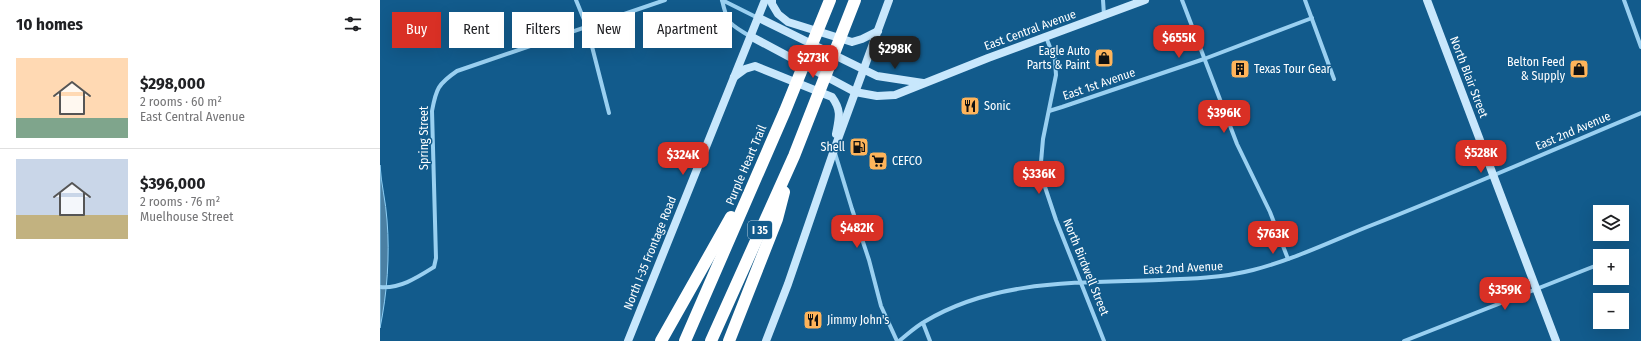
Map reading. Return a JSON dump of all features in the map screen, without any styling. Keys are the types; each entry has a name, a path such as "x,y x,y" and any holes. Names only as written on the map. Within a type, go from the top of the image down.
{"highway":[{"name":"Purple Heart Trail","path":"685,341 764,159 830,0"},
{"name":"I 35","path":"711,341 794,156 854,2"},
{"path":"729,341 777,219 794,156"},
{"path":"661,341 764,159"}],"main road":[{"name":"North I-35 Frontage Road","path":"628,341 733,78 752,37 765,0"},
{"path":"772,0 772,4 778,14 788,22 852,42 862,39 878,30"},
{"path":"766,341 788,284 834,150 889,0"},
{"name":"East Central Avenue","path":"752,37 855,92 877,96 895,95 1046,36 1145,0"},
{"name":"North Blair Street","path":"1427,0 1556,341"},
{"name":"East Central Avenue","path":"759,18 878,76 923,83"},
{"path":"733,78 745,69 755,66 832,97 838,104 840,112 834,150"}],"street":[{"path":"576,0 582,16"},
{"name":"Spring Street","path":"630,12 665,0"},
{"name":"East Central Avenue","path":"722,0 759,18"},
{"name":"East Central Avenue","path":"722,0 726,19 729,23 752,37"},
{"path":"1103,0 1104,15"},
{"path":"1182,0 1237,144 1270,212 1288,259"},
{"path":"1305,0 1334,79"},
{"path":"1624,0 1641,47"},
{"name":"East 1st Avenue","path":"1049,110 1062,107 1204,59 1312,18"},
{"name":"Spring Street","path":"380,287 388,288 400,285 434,267 436,258 432,111 435,94 443,80 457,71 582,28"},
{"name":"North Birdwell Street","path":"1046,36 1055,60 1056,75 1043,139 1041,162 1045,187 1104,341"},
{"path":"592,48 609,113"},
{"name":"East 2nd Avenue","path":"898,341 923,323 944,312 993,293 1026,287 1081,282 1230,276 1255,270 1288,259 1433,201 1641,113"},
{"path":"834,150 869,260 881,306 898,341"},
{"path":"1404,341 1593,267"},
{"path":"923,323 930,341"}],"water":[{"path":"380,165 388,234 388,261 386,288 380,328"}],"place":[{"name":"Eagle Auto Parts & Paint","path":"1104,58"},
{"name":"Texas Tour Gear","path":"1240,69"},
{"name":"Belton Feed & Supply","path":"1579,69"},
{"name":"Sonic","path":"970,106"},
{"name":"Shell","path":"859,147"},
{"name":"CEFCO","path":"878,161"},
{"name":"Jimmy John's","path":"813,320"}]}
